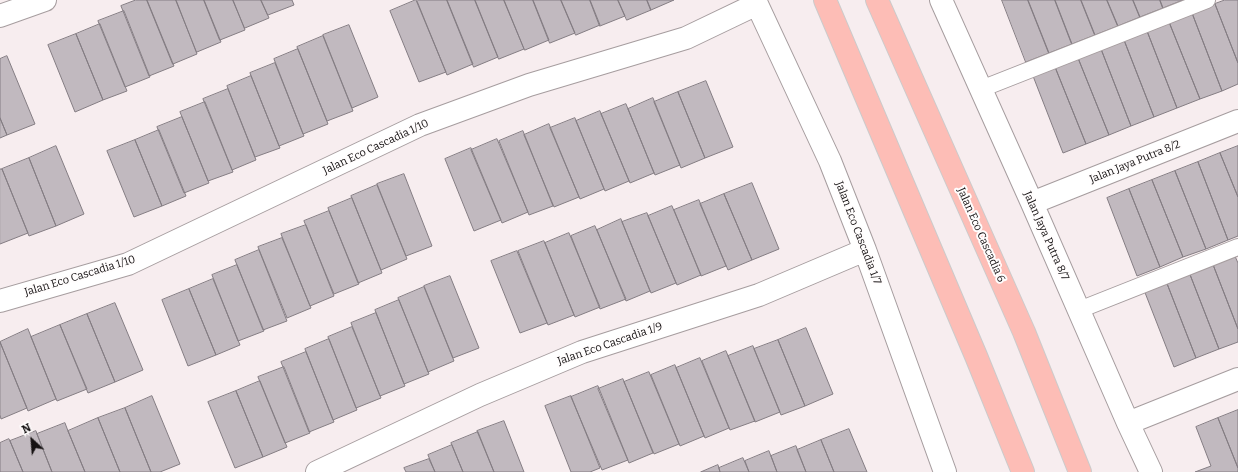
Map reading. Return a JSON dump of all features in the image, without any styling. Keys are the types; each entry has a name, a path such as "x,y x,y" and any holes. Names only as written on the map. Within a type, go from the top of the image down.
{"main road":[{"path":"825,0 976,356 1023,472"},
{"name":"Jalan Eco Cascadia 6","path":"877,0 1024,332 1080,472"}],"street":[{"path":"0,16 45,0"},
{"name":"Jalan Jaya Putra 8/7","path":"940,0 1151,472"},
{"name":"Jalan Eco Cascadia 1/7","path":"756,2 830,161 865,250 945,472"},
{"name":"Jalan Eco Cascadia 1/10","path":"0,300 128,264 420,125 529,85 686,38 756,2"},
{"name":"Jalan Jaya Putra 8/2","path":"1032,203 1238,121"},
{"name":"Jalan Eco Cascadia 1/9","path":"317,472 480,395 582,352 759,295 865,250"},
{"path":"1128,423 1238,379"}],"lane":[{"path":"980,88 1207,0"},
{"path":"1079,310 1238,247"}],"building":[{"path":"136,0 147,0 174,66 149,76 121,6"},
{"path":"147,0 176,0 197,54 173,64"},
{"path":"176,0 204,0 221,42 197,52"},
{"path":"204,0 233,0 245,30 220,40"},
{"path":"233,0 261,0 269,18 245,28"},
{"path":"261,0 292,0 294,5 268,15"},
{"path":"416,0 446,72 419,82 390,11"},
{"path":"447,0 473,64 447,75 417,1"},
{"path":"447,0 475,0 498,57 474,67"},
{"path":"475,0 504,0 524,49 499,59"},
{"path":"504,0 533,0 549,40 525,50"},
{"path":"533,0 561,0 575,33 550,43"},
{"path":"561,0 590,0 600,25 576,35"},
{"path":"590,0 618,0 625,16 600,26"},
{"path":"618,0 647,0 651,10 627,20"},
{"path":"647,0 674,0 651,10"},
{"path":"1002,0 1028,0 1049,53 1026,62"},
{"path":"1028,0 1055,0 1072,44 1049,53"},
{"path":"1055,0 1081,0 1095,35 1072,44"},
{"path":"1081,0 1107,0 1118,26 1095,35"},
{"path":"1107,0 1133,0 1140,17 1118,26"},
{"path":"1133,0 1160,0 1163,8 1140,17"},
{"path":"1160,0 1183,0 1163,8"},
{"path":"1225,0 1238,0 1238,63 1215,4"},
{"path":"1215,4 1238,63 1238,84 1222,91 1192,13"},
{"path":"124,11 150,77 125,87 98,21"},
{"path":"1192,13 1222,91 1200,99 1169,22"},
{"path":"1169,22 1200,99 1177,108 1147,31"},
{"path":"100,24 127,91 103,100 76,34"},
{"path":"349,25 378,97 352,108 323,35"},
{"path":"1147,31 1177,108 1154,117 1124,40"},
{"path":"76,34 103,100 75,112 48,45"},
{"path":"323,36 353,111 327,121 297,47"},
{"path":"1124,40 1154,117 1131,126 1101,49"},
{"path":"298,49 328,124 303,134 274,59"},
{"path":"1101,49 1131,126 1109,135 1078,58"},
{"path":"7,56 35,124 7,135 0,118 0,59"},
{"path":"1078,58 1109,135 1086,144 1055,67"},
{"path":"275,63 304,136 279,146 250,73"},
{"path":"1055,67 1086,144 1063,153 1033,76"},
{"path":"251,76 280,148 255,157 227,86"},
{"path":"706,81 733,147 705,158 678,92"},
{"path":"228,89 256,160 232,170 203,99"},
{"path":"678,92 705,158 681,168 654,102"},
{"path":"653,98 680,165 655,175 628,109"},
{"path":"205,102 233,172 208,181 180,112"},
{"path":"626,104 654,173 630,183 601,114"},
{"path":"600,111 629,181 605,191 576,121"},
{"path":"182,117 209,183 184,193 157,127"},
{"path":"0,118 7,135 0,138"},
{"path":"575,118 604,189 580,199 550,128"},
{"path":"549,124 579,197 554,207 524,135"},
{"path":"159,130 186,196 162,206 135,140"},
{"path":"523,131 553,206 529,215 499,141"},
{"path":"497,139 528,212 502,223 471,150"},
{"path":"135,140 162,206 134,217 107,151"},
{"path":"56,146 84,214 56,226 29,158"},
{"path":"1238,146 1238,197 1220,153"},
{"path":"471,148 501,220 474,231 445,159"},
{"path":"1220,153 1238,197 1238,236 1228,240 1198,162"},
{"path":"29,158 56,226 29,236 2,169"},
{"path":"1198,162 1228,240 1206,249 1175,171"},
{"path":"0,169 2,169 28,233 0,244"},
{"path":"1175,171 1206,249 1183,257 1152,180"},
{"path":"404,174 432,246 406,256 377,184"},
{"path":"1152,180 1183,257 1160,267 1129,189"},
{"path":"752,183 779,249 752,260 724,194"},
{"path":"377,185 407,259 381,270 351,196"},
{"path":"1129,189 1160,267 1137,276 1107,198"},
{"path":"724,194 752,260 728,270 700,204"},
{"path":"352,198 382,273 358,283 328,208"},
{"path":"699,200 726,266 701,276 674,210"},
{"path":"672,206 701,275 677,285 648,216"},
{"path":"329,211 359,284 334,294 304,221"},
{"path":"647,213 676,283 651,293 622,222"},
{"path":"621,219 650,291 626,301 597,230"},
{"path":"306,225 334,296 310,306 281,234"},
{"path":"595,226 626,299 600,309 571,236"},
{"path":"569,233 600,307 575,317 545,243"},
{"path":"282,238 311,308 287,318 258,247"},
{"path":"544,241 574,315 548,325 518,251"},
{"path":"259,250 287,321 263,330 235,260"},
{"path":"517,251 547,323 520,333 491,261"},
{"path":"1234,254 1238,263 1238,329 1212,262"},
{"path":"1212,262 1238,329 1238,342 1219,349 1189,272"},
{"path":"237,265 264,331 238,341 212,275"},
{"path":"1189,272 1219,349 1196,358 1166,281"},
{"path":"450,276 479,348 453,358 424,286"},
{"path":"213,279 240,345 216,355 189,289"},
{"path":"1166,281 1196,358 1174,367 1144,290"},
{"path":"424,287 454,361 428,372 398,298"},
{"path":"189,289 216,355 188,366 162,300"},
{"path":"399,300 429,374 404,384 375,310"},
{"path":"115,303 143,370 115,382 87,314"},
{"path":"376,313 405,386 380,396 351,323"},
{"path":"87,314 115,382 88,393 60,325"},
{"path":"60,325 87,389 57,401 31,337"},
{"path":"352,327 381,398 356,408 328,337"},
{"path":"806,328 833,394 805,406 778,340"},
{"path":"28,329 56,399 28,411 0,342"},
{"path":"329,339 357,410 333,420 305,349"},
{"path":"778,340 805,406 781,415 754,349"},
{"path":"0,342 27,408 1,419 0,415"},
{"path":"753,346 780,412 755,422 728,356"},
{"path":"726,351 755,421 730,430 702,361"},
{"path":"306,352 334,422 309,432 281,362"},
{"path":"700,358 729,428 705,438 676,368"},
{"path":"675,365 704,436 680,446 651,375"},
{"path":"284,367 310,433 285,443 258,377"},
{"path":"649,372 679,444 654,454 624,382"},
{"path":"623,379 653,453 629,463 598,389"},
{"path":"260,381 287,447 263,457 236,391"},
{"path":"598,386 628,460 602,470 571,397"},
{"path":"236,391 263,457 235,468 208,402"},
{"path":"152,396 180,464 160,472 151,472 125,408"},
{"path":"571,396 600,468 590,472 571,472 545,406"},
{"path":"125,408 151,472 120,472 98,418"},
{"path":"1238,410 1238,468 1218,418"},
{"path":"98,418 120,472 85,472 68,431"},
{"path":"1218,418 1238,468 1238,472 1195,472 1211,466 1196,427"},
{"path":"504,421 524,472 494,472 477,431"},
{"path":"65,423 85,472 52,472 37,434"},
{"path":"849,429 867,472 834,472 821,440"},
{"path":"36,431 52,472 23,472 10,441"},
{"path":"478,432 494,472 463,472 451,443"},
{"path":"9,439 23,472 0,472 0,443"},
{"path":"821,440 834,472 806,472 797,450"},
{"path":"452,445 463,472 435,472 428,455"},
{"path":"796,446 806,472 777,472 771,456"},
{"path":"769,451 777,472 749,472 745,461"},
{"path":"743,458 749,472 720,472 719,468"},
{"path":"429,459 435,472 406,472 404,468"},
{"path":"718,465 720,472 701,472"}]}
